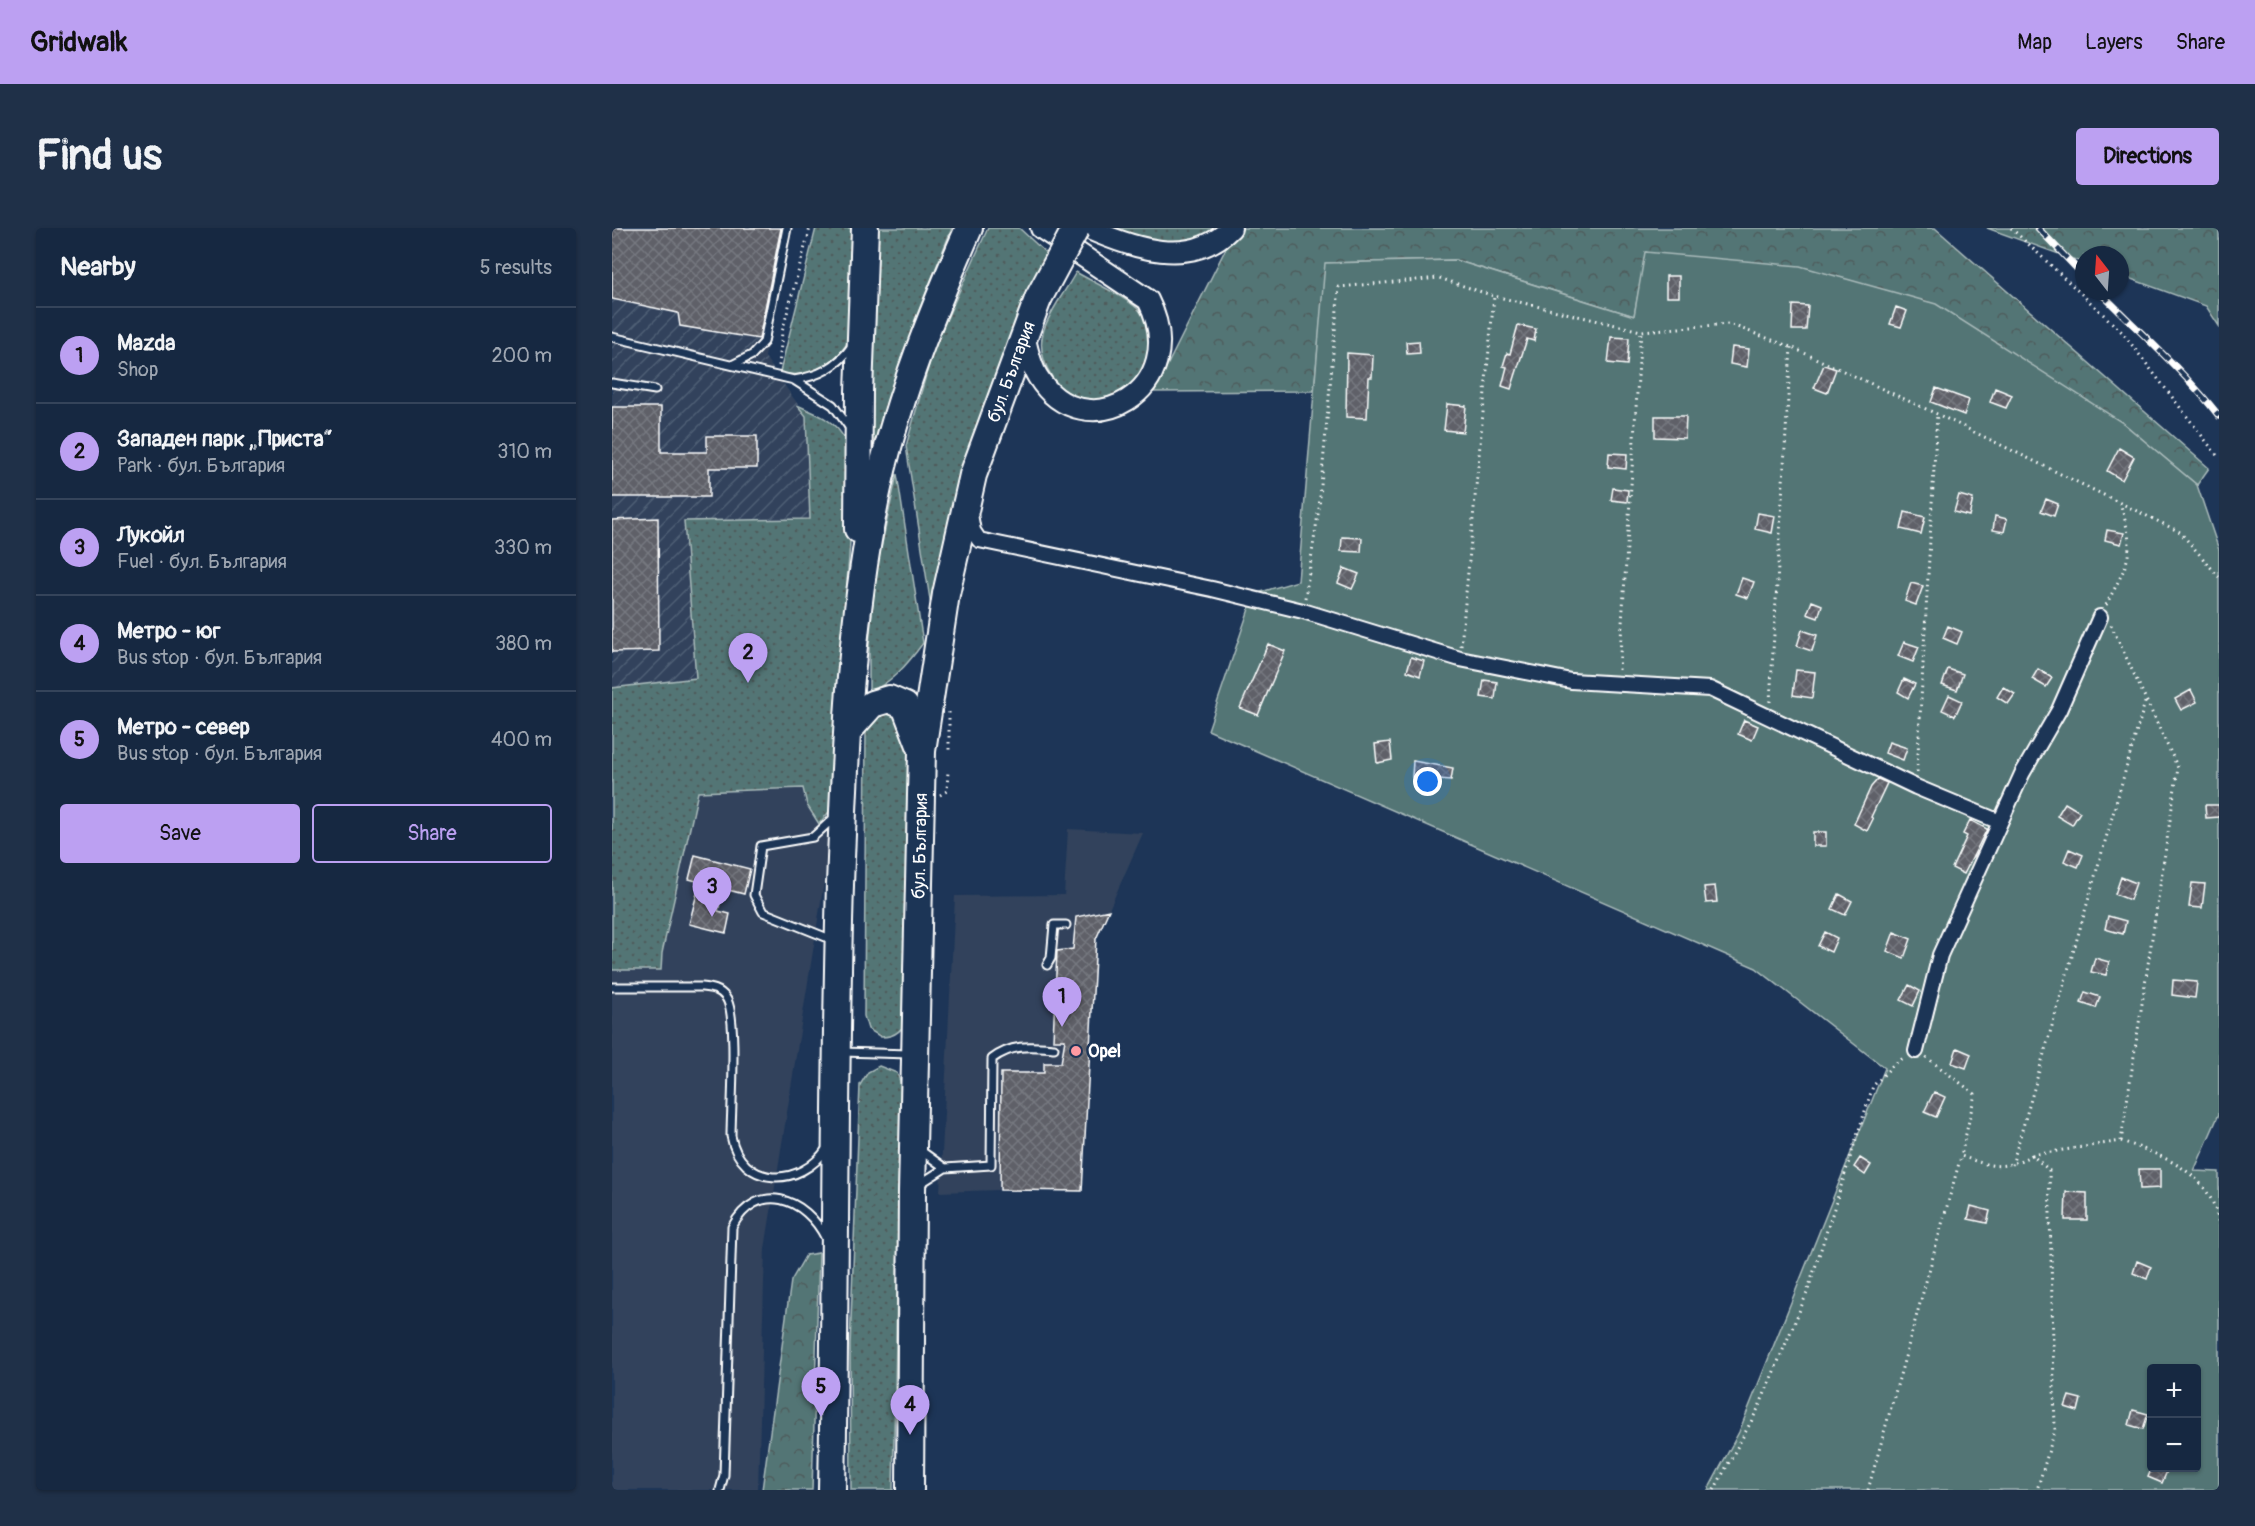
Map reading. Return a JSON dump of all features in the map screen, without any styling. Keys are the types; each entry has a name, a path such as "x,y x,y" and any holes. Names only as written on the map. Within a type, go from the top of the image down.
{"highway":[{"path":"832,1490 838,942 843,810 857,602 861,327 865,228"},
{"path":"857,602 879,482 900,407 924,336 969,228"},
{"name":"бул. България","path":"910,1490 912,1192 922,751 930,688 969,491 1023,334 1038,299 1076,228"},
{"path":"848,731 879,699 897,701 905,706 911,716 922,751"}],"main road":[{"path":"1023,334 1037,377 1050,393 1064,403 1084,409 1106,409 1126,402 1142,391 1152,375 1158,358 1160,335 1157,317 1148,300 1041,228"},
{"path":"1086,228 1134,245 1177,252 1195,250 1212,243 1231,228"}],"street":[{"path":"969,491 970,521 979,540"},
{"path":"979,540 1212,589 1303,611 1460,659 1571,681 1710,689 1916,787 2000,822"},
{"path":"952,568 979,540"},
{"path":"1916,1051 1940,955 2022,774 2059,710 2100,616"}],"lane":[{"path":"732,365 752,355 764,342 787,228"},
{"path":"794,380 812,377 836,365 852,346 861,327"},
{"path":"612,337 794,380 824,397 842,414 848,424 859,464"},
{"path":"612,383 654,390"},
{"path":"838,942 763,912 754,895 761,846 813,837 843,810"},
{"path":"1047,964 1052,958 1054,925 1066,925"},
{"path":"612,987 702,987 716,989 725,996 732,1015 731,1136 734,1152 741,1162 754,1172 766,1177 785,1177 807,1168 820,1158 828,1146 837,1102"},
{"path":"912,1192 945,1168 991,1166 992,1059 1017,1046 1054,1048"},
{"path":"837,1052 915,1054"},
{"path":"913,1140 920,1151 945,1168"},
{"path":"720,1490 724,1475 730,1237 738,1215 747,1207 771,1199 786,1200 804,1210 819,1225 826,1238 836,1284"}],"path":[{"path":"778,376 782,332 810,228"},
{"path":"2011,228 2122,332 2219,458"},
{"path":"1303,611 1318,508 1340,287 1439,278 1494,296 1641,331 1729,324 1791,347 1937,414 2180,532 2219,577"},
{"path":"1460,659 1494,296"},
{"path":"1618,684 1641,331"},
{"path":"1769,718 1791,347"},
{"path":"1916,787 1937,414"},
{"path":"2120,503 2131,537 2126,566 2100,616 2109,622 2147,697 2178,768 2121,1141"},
{"path":"2012,1165 2147,697"},
{"path":"949,753 950,735"},
{"path":"947,791 948,771"},
{"path":"1714,1490 1759,1407 1806,1293 1873,1086 1893,1065 1916,1051 1944,1068 1975,1094 1961,1156 1868,1490"},
{"path":"1961,1156 1992,1167 2012,1165 2032,1155 2121,1141 2167,1157 2201,1182 2218,1216 2219,1226"},
{"path":"2032,1155 2049,1170 2055,1430 2037,1490"}],"shaded area":[{"path":"612,228 790,228 765,357 806,416 810,519 685,521 696,678 612,688"},
{"path":"803,788 807,805 819,823 837,802 765,1249 758,1490 612,1490 612,970 661,970 662,953 698,792"},
{"path":"1068,829 1143,833 1096,939 1082,1191 940,1192 955,896 1064,895"}],"green space":[{"path":"816,228 856,228 853,333 841,352 824,366 803,374 780,372"},
{"path":"872,228 952,228 915,320 892,390 868,499"},
{"path":"988,228 1019,228 1049,256 966,463 931,606 906,446 934,347"},
{"path":"1111,228 1223,228 1204,243 1145,241"},
{"path":"1236,228 1935,228 2209,468 2197,485 2123,423 1646,252 1634,316 1455,260 1326,263 1314,391 1154,392"},
{"path":"1987,228 2219,228 2219,326 2206,306 2129,278 2129,246 2075,246 2075,260"},
{"path":"1645,252 1800,266 1936,304 2123,423 2197,485 2219,550 2219,1114 2194,1171 2219,1172 2219,1490 1708,1490 1739,1432 1885,1068 1756,968 1208,730 1254,594 1298,581 1325,263 1455,260 1634,316"},
{"path":"1076,272 1134,305 1150,331 1151,353 1143,373 1129,389 1111,399 1091,402 1071,395 1052,377 1043,356 1042,339 1045,326"},
{"path":"797,405 835,426 844,438 849,454 851,532 843,633 837,802 819,824 807,805 803,788 698,792 662,953 661,970 612,970 612,688 696,678 684,521 810,519 806,416"},
{"path":"897,474 923,643 899,672 869,693 869,645 875,576"},
{"path":"894,709 909,730 907,1016 898,1032 891,1036 881,1037 868,1029 864,1016 866,730 870,717"},
{"path":"879,1066 897,1073 901,1084 893,1490 851,1490 850,1346 860,1085 868,1072"},
{"path":"819,1253 812,1490 762,1490 791,1281 806,1255"}],"building":[{"path":"612,228 781,228 759,339 680,326 678,313 612,299"},
{"path":"1666,276 1679,276 1679,297 1666,297"},
{"path":"1793,305 1808,306 1806,330 1792,330"},
{"path":"1896,307 1907,311 1901,327 1890,324"},
{"path":"1518,325 1536,329 1534,341 1527,339 1511,389 1502,386 1507,367 1503,366 1507,353 1510,354"},
{"path":"1611,337 1629,338 1627,365 1608,363"},
{"path":"1419,341 1420,353 1407,354 1406,342"},
{"path":"1732,347 1749,349 1747,367 1730,364"},
{"path":"1347,353 1373,355 1372,377 1369,377 1367,418 1346,417"},
{"path":"1824,365 1836,369 1827,393 1814,388"},
{"path":"1936,388 1969,400 1964,415 1931,402"},
{"path":"1995,388 2012,395 2006,408 1990,402"},
{"path":"1447,404 1466,406 1463,432 1444,430"},
{"path":"612,407 661,407 661,452 707,452 707,436 757,436 757,468 709,468 709,497 612,497"},
{"path":"1655,416 1686,416 1685,438 1655,437"},
{"path":"2119,448 2134,457 2122,480 2107,471"},
{"path":"1609,453 1627,454 1626,469 1608,467"},
{"path":"1613,488 1628,490 1627,502 1611,500"},
{"path":"1959,495 1973,499 1969,516 1954,512"},
{"path":"2046,499 2058,504 2054,516 2041,511"},
{"path":"1905,512 1925,517 1921,534 1901,529"},
{"path":"1758,513 1775,516 1772,533 1755,529"},
{"path":"1995,516 2007,519 2004,532 1993,530"},
{"path":"658,518 659,651 612,652 612,520"},
{"path":"2107,530 2124,533 2121,544 2105,540"},
{"path":"1342,537 1362,538 1361,552 1341,551"},
{"path":"1344,568 1359,574 1352,589 1338,583"},
{"path":"1742,578 1754,582 1748,598 1736,594"},
{"path":"1911,583 1923,586 1916,605 1905,601"},
{"path":"1812,601 1822,605 1818,618 1807,614"},
{"path":"1948,626 1962,632 1957,644 1943,638"},
{"path":"1802,630 1817,635 1812,651 1797,646"},
{"path":"1904,642 1919,647 1913,662 1898,656"},
{"path":"1268,644 1285,651 1258,715 1240,708"},
{"path":"1411,657 1424,661 1420,676 1407,671"},
{"path":"1948,669 1963,674 1957,690 1942,685"},
{"path":"2038,669 2052,678 2046,687 2032,679"},
{"path":"1796,670 1815,672 1812,698 1793,695"},
{"path":"1904,679 1915,684 1908,698 1898,692"},
{"path":"1484,680 1497,682 1495,699 1481,697"},
{"path":"2003,687 2015,694 2008,704 1997,697"},
{"path":"2191,690 2197,702 2181,710 2175,699"},
{"path":"1949,695 1962,701 1955,716 1942,710"},
{"path":"1744,720 1758,726 1752,740 1738,734"},
{"path":"1390,742 1392,760 1377,763 1375,744"},
{"path":"1889,742 1907,748 1903,760 1885,753"},
{"path":"1413,761 1453,768 1451,780 1412,777"},
{"path":"1878,779 1887,783 1867,831 1854,824 1871,787"},
{"path":"2065,803 2080,812 2072,825 2057,816"},
{"path":"2205,805 2219,805 2219,817 2206,818"},
{"path":"1970,820 1987,829 1964,874 1952,868 1967,836 1963,834"},
{"path":"1813,832 1826,832 1826,846 1813,846"},
{"path":"2069,849 2083,855 2078,867 2064,861"},
{"path":"695,855 750,869 744,894 724,889 718,911 730,914 726,933 689,924 700,882 689,879"},
{"path":"2121,877 2136,883 2130,900 2115,894"},
{"path":"2192,883 2205,884 2202,908 2189,907"},
{"path":"1715,886 1717,902 1706,903 1704,887"},
{"path":"1839,894 1852,901 1845,915 1832,909"},
{"name":"Opel","path":"1109,910 1096,939 1082,1191 1000,1190 1001,1073 1044,1073 1044,1063 1061,1063 1065,1040 1053,1040 1057,951 1073,949 1076,917"},
{"path":"2108,916 2126,921 2123,934 2105,929"},
{"path":"1825,932 1837,938 1831,952 1818,946"},
{"path":"1894,932 1911,939 1904,958 1887,951"},
{"path":"2095,958 2109,962 2106,975 2091,972"},
{"path":"2173,980 2197,982 2195,998 2172,995"},
{"path":"1909,985 1920,991 1913,1006 1901,1000"},
{"path":"2085,992 2100,997 2096,1008 2081,1003"},
{"path":"1957,1048 1971,1054 1966,1068 1952,1063"},
{"path":"1934,1092 1945,1097 1936,1117 1924,1112"},
{"path":"1860,1158 1871,1165 1865,1175 1854,1167"},
{"path":"2139,1169 2160,1169 2160,1188 2140,1189"},
{"path":"2066,1192 2087,1193 2087,1220 2065,1220"},
{"path":"1971,1206 1990,1211 1987,1223 1968,1219"},
{"path":"2137,1261 2151,1267 2147,1279 2133,1273"},
{"path":"2069,1396 2081,1399 2078,1411 2065,1407"},
{"path":"2133,1410 2147,1414 2143,1429 2129,1425"},
{"path":"2150,1472 2167,1472 2162,1483 2148,1477"}],"railway":[{"path":"2038,228 2075,267"},
{"path":"2108,300 2176,367 2219,416"}],"place":[{"name":"Западен парк „Приста“","path":"748,683"},
{"name":"Лукойл","path":"712,917"},
{"name":"Mazda","path":"1062,1027"},
{"name":"Opel","path":"1076,1051"},
{"name":"Метро - север","path":"821,1417"},
{"name":"Метро - юг","path":"910,1435"}]}
